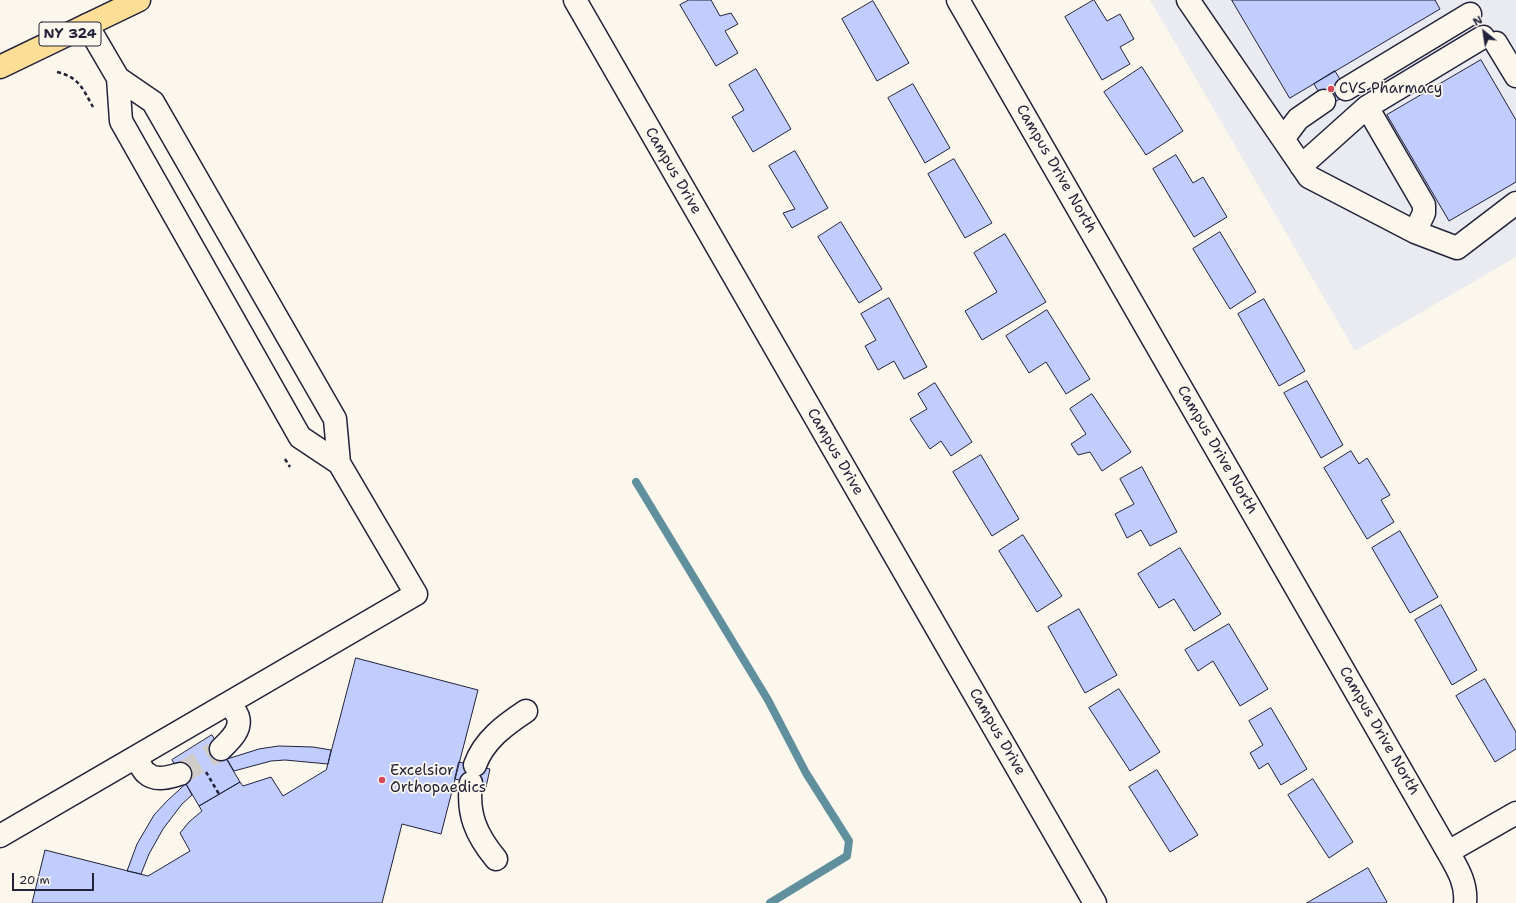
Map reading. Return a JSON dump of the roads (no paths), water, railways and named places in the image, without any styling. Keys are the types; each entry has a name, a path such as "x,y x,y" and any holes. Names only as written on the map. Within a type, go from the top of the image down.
{"main road":[{"name":"NY 324","path":"0,67 140,0"}],"street":[{"name":"Campus Drive","path":"575,0 1095,903"},
{"name":"Campus Drive North","path":"958,0 1464,880 1466,897 1465,903"},
{"path":"1188,0 1308,177 1415,232 1457,248 1516,203"},
{"path":"1346,89 1470,14"},
{"path":"0,836 416,594 339,463 335,419 153,102 118,78 87,26"},
{"path":"1301,166 1367,107 1489,40 1516,76"},
{"path":"118,78 121,121 300,438 339,463"},
{"path":"1283,139 1298,119 1324,102"},
{"path":"1367,107 1424,205 1424,213 1415,232"},
{"path":"221,750 232,738 238,728 238,717 230,703"},
{"path":"496,859 484,845 475,828 470,810 469,796 473,774 478,756 489,741 502,727 526,711"},
{"path":"136,757 146,773 156,778 167,778 180,774"},
{"path":"1448,852 1516,813"}],"waterway":[{"path":"636,482 768,700 806,773 849,841 847,856 770,903"}],"tunnel":[{"path":"180,774 221,749"}],"place":[{"name":"CVS Pharmacy","path":"1331,89"},
{"name":"Excelsior Orthopaedics","path":"382,780"}]}
